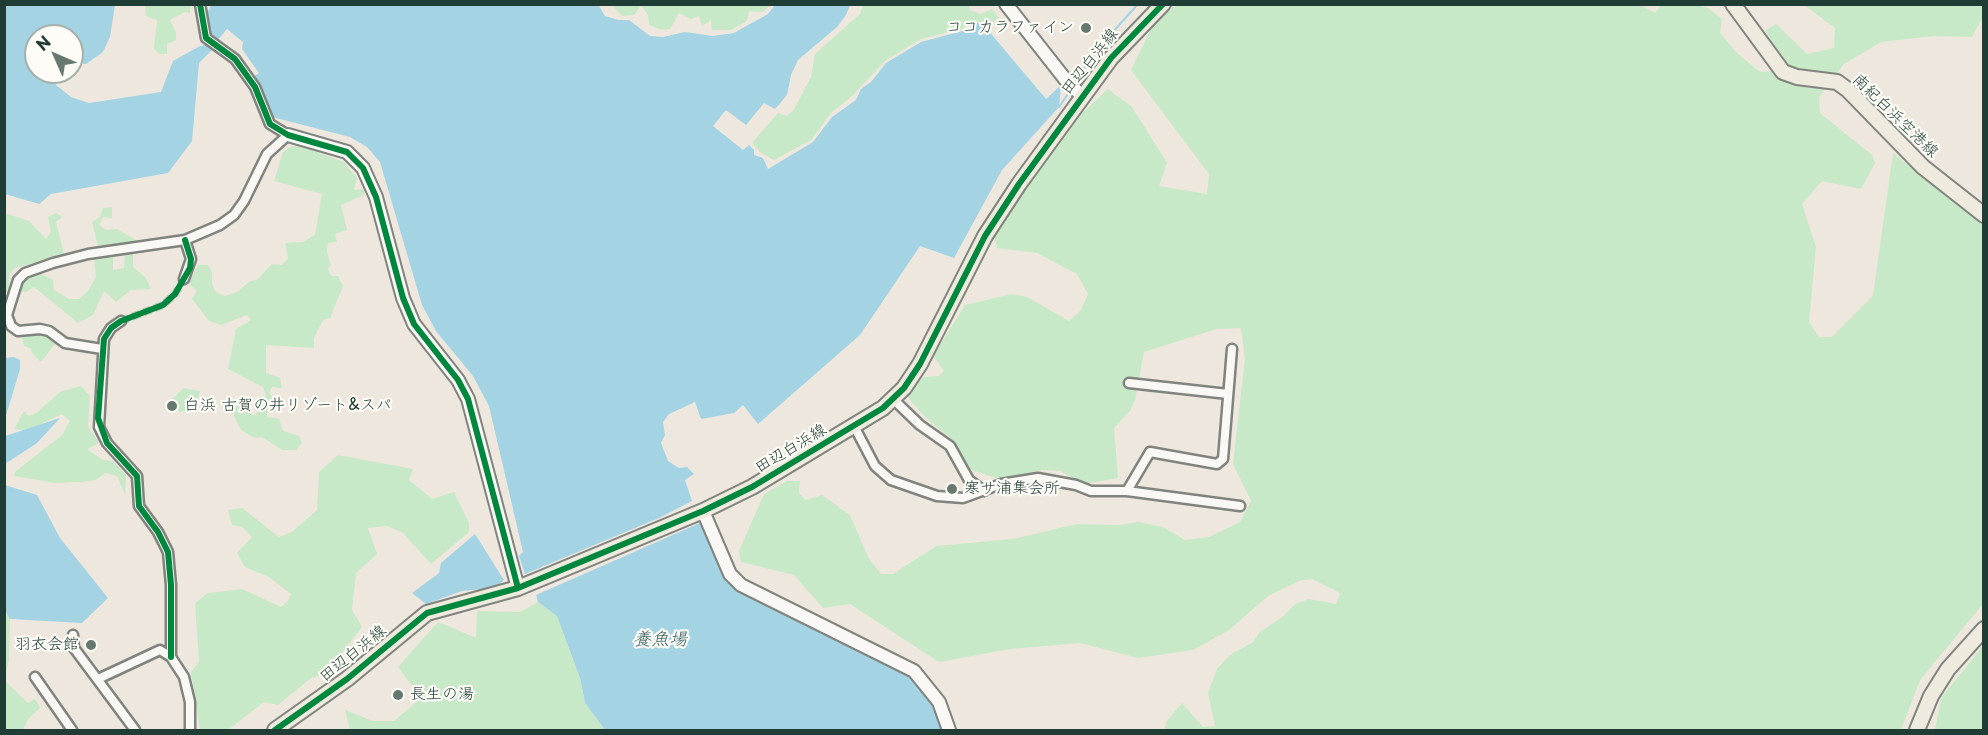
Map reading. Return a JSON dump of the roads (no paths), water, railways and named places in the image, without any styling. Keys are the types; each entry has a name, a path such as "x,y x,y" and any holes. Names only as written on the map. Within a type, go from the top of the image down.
{"main road":[{"name":"田辺白浜線","path":"275,730 347,679 427,613 452,604 518,588 703,511 752,488 854,426 893,399 904,388 929,349 985,236 1079,94 1163,4"},
{"name":"南紀白浜空港線","path":"1733,4 1782,72 1797,77 1837,82 1848,90 1923,167 1983,215"},
{"path":"1917,730 1931,696 1948,669 1983,629"}],"street":[{"path":"200,4 206,38 235,59 255,87 270,124 288,135 347,152 363,168 376,197 404,298 414,324 458,380 468,399 518,588"},
{"path":"1012,7 1065,79 1079,94"},
{"path":"102,349 65,343 49,331 40,329 18,331 11,326 7,315 18,280 35,269 88,254 185,240 220,225 234,215 244,201 267,154 288,135"},
{"path":"184,279 191,259 185,240"},
{"path":"121,321 111,327 104,339 99,427 107,443 137,476 139,506 158,532 168,552 171,585 171,657"},
{"path":"1127,491 1150,452 1217,464 1223,459 1232,349"},
{"path":"1129,383 1228,394"},
{"path":"893,399 920,425 950,446 969,480 984,491"},
{"path":"854,426 875,466 891,480 937,496 963,498 1002,484 1038,478 1076,485 1091,491 1127,491 1240,506"},
{"path":"703,511 730,574 741,585 914,671 939,702 949,730"},
{"path":"73,635 74,648 135,730"},
{"path":"98,679 160,650 171,657 183,677 190,702 190,730"},
{"path":"35,677 72,730"}],"water":[{"path":"598,4 605,16 618,20 629,20 650,36 663,37 685,32 713,36 734,33 768,14 775,5 850,5 837,27 798,60 791,75 787,95 775,109 764,103 746,125 726,110 713,126 743,150 749,145 754,150 754,155 763,158 768,169 813,142 832,117 856,100 861,89 871,82 886,63 921,42 966,30 976,22 987,29 1046,99 1061,85 1059,107 1002,170 954,258 920,246 860,335 758,424 743,405 734,413 701,419 695,402 669,414 663,422 665,435 661,443 668,461 679,468 687,467 694,474 685,480 692,501 659,518 525,574 519,556 523,552 489,406 473,376 436,331 422,305 380,162 367,147 350,137 272,117 262,90 253,77 259,73 242,49 243,42 227,29 217,41 213,39 208,23 208,12 211,5"},
{"path":"4,5 115,5 110,37 103,52 86,64 84,64 84,24 24,24 24,84 56,84 71,97 89,103 161,92 173,61 200,46 209,44 214,48 199,63 192,141 168,173 51,194 39,204 5,194"},
{"path":"14,357 20,360 20,369 5,419 5,358"},
{"path":"60,418 37,443 5,464 5,436"},
{"path":"5,485 37,495 60,538 108,598 82,623 10,619 4,608"},
{"name":"養魚場","path":"700,523 724,579 737,590 912,677 933,704 941,730 605,730 585,703 580,678 557,616 538,602 536,595"},
{"path":"475,534 504,580 495,588 462,591 426,604 412,593 439,573 441,563"}],"waterway":[{"path":"1074,84 1094,53 1138,4"},
{"path":"1059,107 1070,91"}],"tunnel":[{"path":"121,321 163,305 175,294 184,279"}],"place":[{"name":"ココカラファイン","path":"1086,28"},
{"name":"白浜 古賀の井リゾート&スパ","path":"172,406"},
{"name":"寒サ浦集会所","path":"952,489"},
{"name":"羽衣会館","path":"91,645"},
{"name":"長生の湯","path":"398,695"}]}
